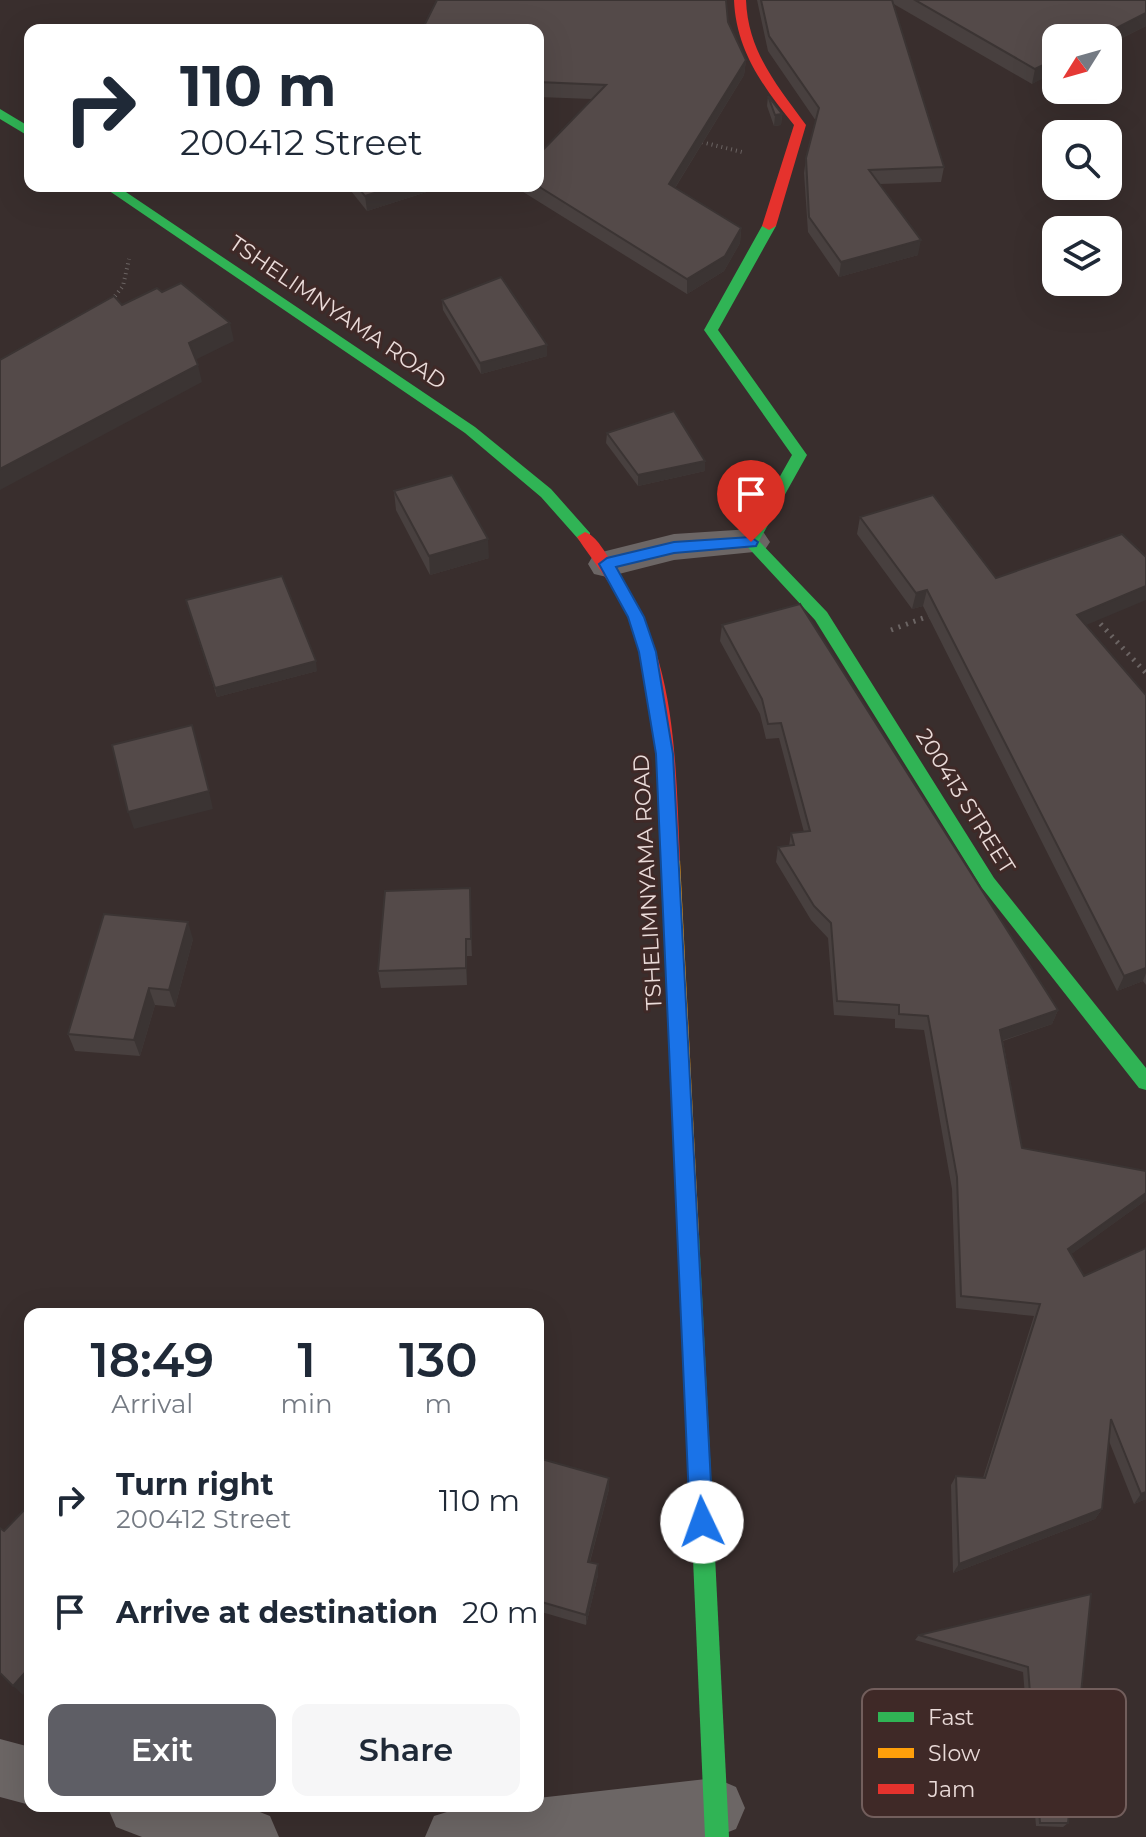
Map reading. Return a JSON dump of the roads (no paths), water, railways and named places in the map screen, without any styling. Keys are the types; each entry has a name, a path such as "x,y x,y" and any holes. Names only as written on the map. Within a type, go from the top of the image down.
{"street":[{"path":"607,564 684,546 751,542 800,455 711,330 769,226 800,125 753,61 738,10 740,0"},
{"path":"0,113 24,129"},
{"name":"TSHELIMNYAMA ROAD","path":"117,192 497,447 561,506 607,564 636,617 648,652 665,754 716,1822"},
{"name":"200413 STREET","path":"751,542 821,616 988,883 1146,1082"},
{"path":"0,1768 24,1774"},
{"path":"159,1812 249,1837"},
{"path":"455,1837 716,1822"}]}
